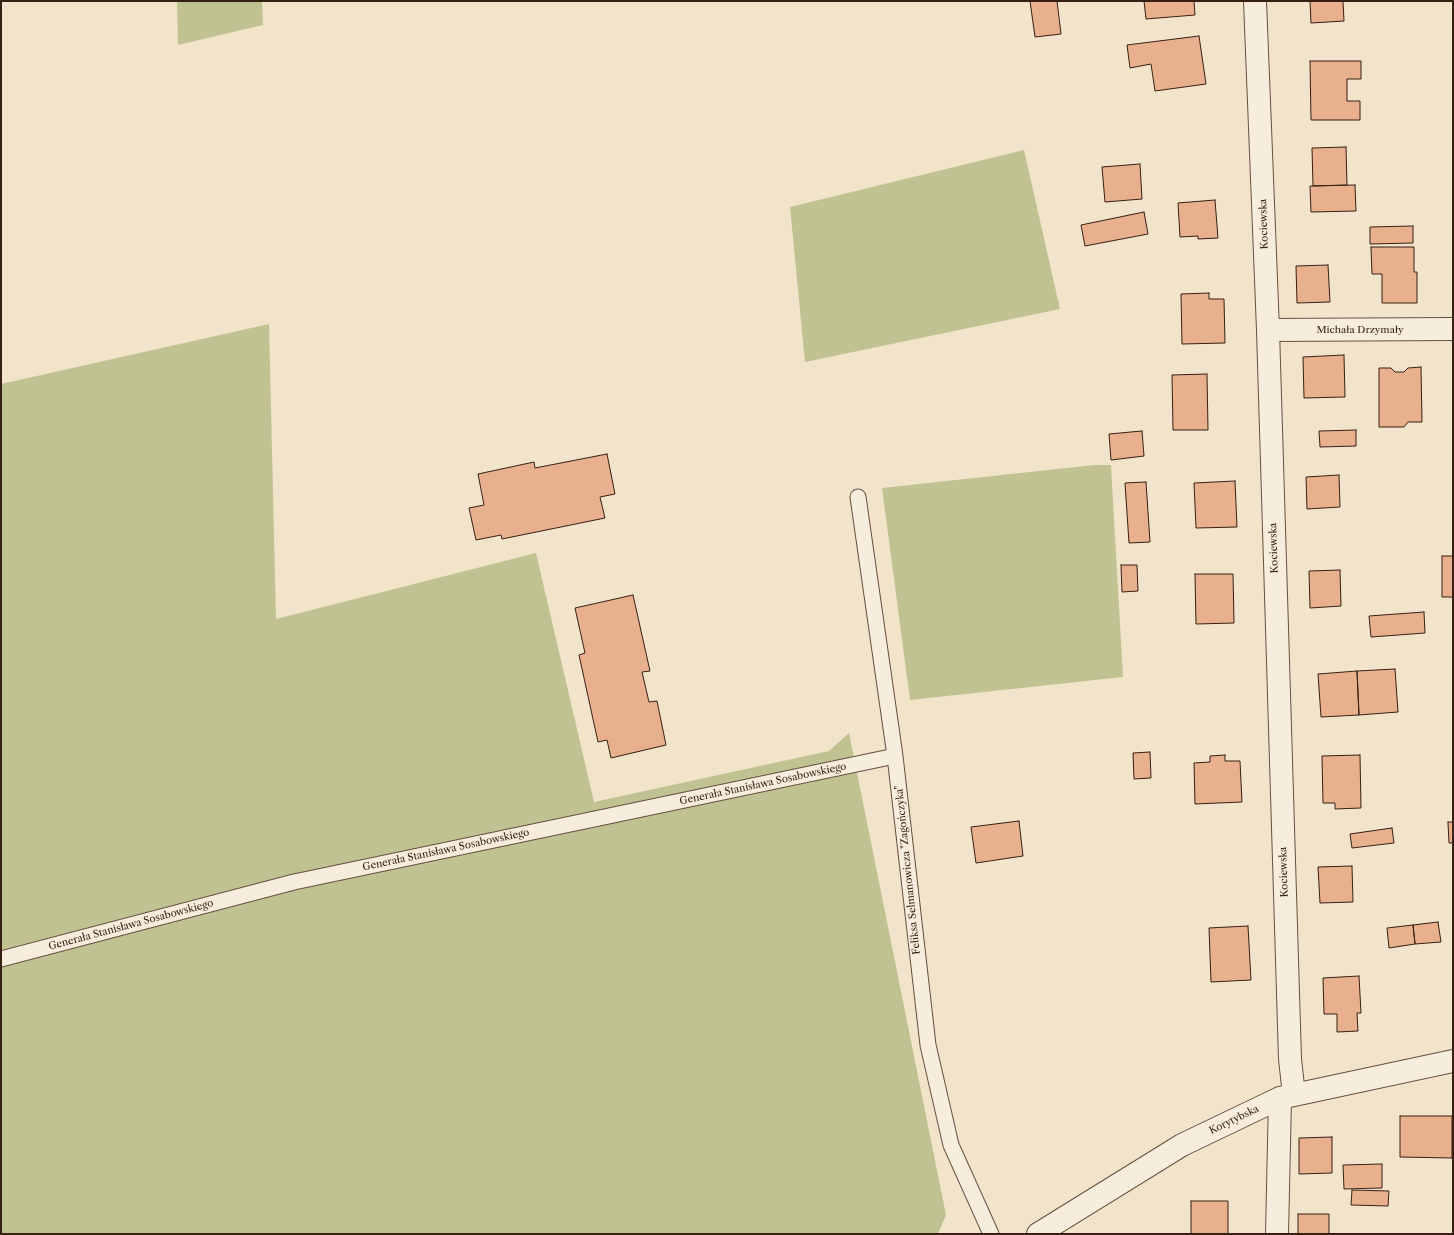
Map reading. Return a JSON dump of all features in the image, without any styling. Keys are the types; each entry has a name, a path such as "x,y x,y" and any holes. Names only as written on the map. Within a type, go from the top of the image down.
{"street":[{"name":"Kociewska","path":"1255,1 1268,330 1289,1051 1277,1234"},
{"name":"Michała Drzymały","path":"1268,330 1453,329"},
{"name":"Korytybska","path":"1038,1234 1182,1145 1287,1096 1453,1061"}],"lane":[{"name":"Feliksa Selmanowicza \"Zagończyka\"","path":"858,497 895,756 928,1045 951,1145 991,1234"},
{"name":"Generała Stanisława Sosabowskiego","path":"1,959 294,882 895,756"}],"green space":[{"path":"177,1 262,1 263,25 178,45"},
{"path":"1024,150 1060,309 805,362 790,207"},
{"path":"269,324 276,619 536,553 594,802 829,751 849,733 946,1215 938,1234 1,1234 1,384"},
{"path":"1094,465 1111,465 1123,677 910,700 882,488"}],"building":[{"path":"1030,1 1057,1 1061,34 1035,37"},
{"path":"1144,1 1194,1 1195,15 1146,19"},
{"path":"1310,1 1343,1 1344,21 1311,23"},
{"path":"1199,36 1206,84 1155,91 1151,64 1130,68 1127,45"},
{"path":"1310,61 1361,61 1361,79 1347,79 1347,101 1360,101 1360,120 1311,120"},
{"path":"1346,147 1347,185 1313,186 1312,148"},
{"path":"1140,164 1142,199 1105,202 1102,167"},
{"path":"1355,185 1356,211 1311,212 1310,186"},
{"path":"1215,200 1218,238 1198,239 1198,236 1180,237 1178,203"},
{"path":"1144,212 1148,234 1085,246 1081,225"},
{"path":"1413,226 1413,243 1370,244 1370,227"},
{"path":"1371,247 1414,247 1414,272 1417,272 1417,303 1382,303 1382,274 1372,274"},
{"path":"1328,265 1330,302 1297,303 1296,266"},
{"path":"1209,293 1209,299 1224,299 1225,343 1182,344 1181,294"},
{"path":"1344,355 1345,397 1304,398 1303,357"},
{"path":"1421,367 1422,422 1408,422 1404,427 1379,427 1379,368 1391,368 1395,372 1404,372 1408,368"},
{"path":"1207,374 1208,430 1173,430 1172,375"},
{"path":"1356,430 1356,446 1320,447 1319,431"},
{"path":"1142,431 1144,456 1111,460 1109,434"},
{"path":"607,454 615,494 600,497 605,518 502,539 501,535 476,540 469,508 484,505 478,474 534,462 535,468"},
{"path":"1339,475 1340,507 1307,509 1306,477"},
{"path":"1235,481 1237,527 1196,528 1194,483"},
{"path":"1146,482 1150,542 1129,543 1125,483"},
{"path":"1442,556 1453,556 1453,597 1442,597"},
{"path":"1121,565 1137,565 1138,591 1122,592"},
{"path":"1340,570 1341,606 1310,608 1309,571"},
{"path":"1195,574 1233,574 1234,623 1196,624"},
{"path":"633,595 650,671 642,672 649,702 657,701 666,745 611,758 607,740 598,742 579,655 585,653 575,608"},
{"path":"1424,612 1425,633 1371,637 1369,616"},
{"path":"1395,669 1398,712 1359,715 1357,671"},
{"path":"1357,671 1359,715 1321,717 1318,674"},
{"path":"1150,752 1151,778 1134,779 1133,753"},
{"path":"1225,755 1225,761 1240,761 1242,802 1195,804 1194,763 1210,762 1210,756"},
{"path":"1360,755 1361,808 1335,809 1335,803 1323,803 1322,756"},
{"path":"1019,821 1023,856 976,863 971,827"},
{"path":"1448,822 1453,822 1453,843 1449,843"},
{"path":"1392,828 1394,843 1352,848 1350,834"},
{"path":"1352,866 1353,902 1320,903 1318,867"},
{"path":"1438,922 1441,942 1415,944 1413,925"},
{"path":"1413,925 1415,944 1389,948 1387,928"},
{"path":"1248,926 1251,980 1211,982 1209,928"},
{"path":"1359,976 1361,1013 1357,1013 1358,1031 1337,1032 1337,1014 1324,1014 1323,978"},
{"path":"1400,1116 1452,1116 1452,1158 1400,1157"},
{"path":"1332,1137 1332,1173 1299,1174 1299,1138"},
{"path":"1382,1164 1382,1188 1344,1189 1343,1165"},
{"path":"1352,1190 1389,1191 1388,1206 1351,1205"},
{"path":"1191,1201 1228,1201 1228,1234 1191,1234"},
{"path":"1298,1214 1329,1214 1329,1234 1298,1234"}]}
